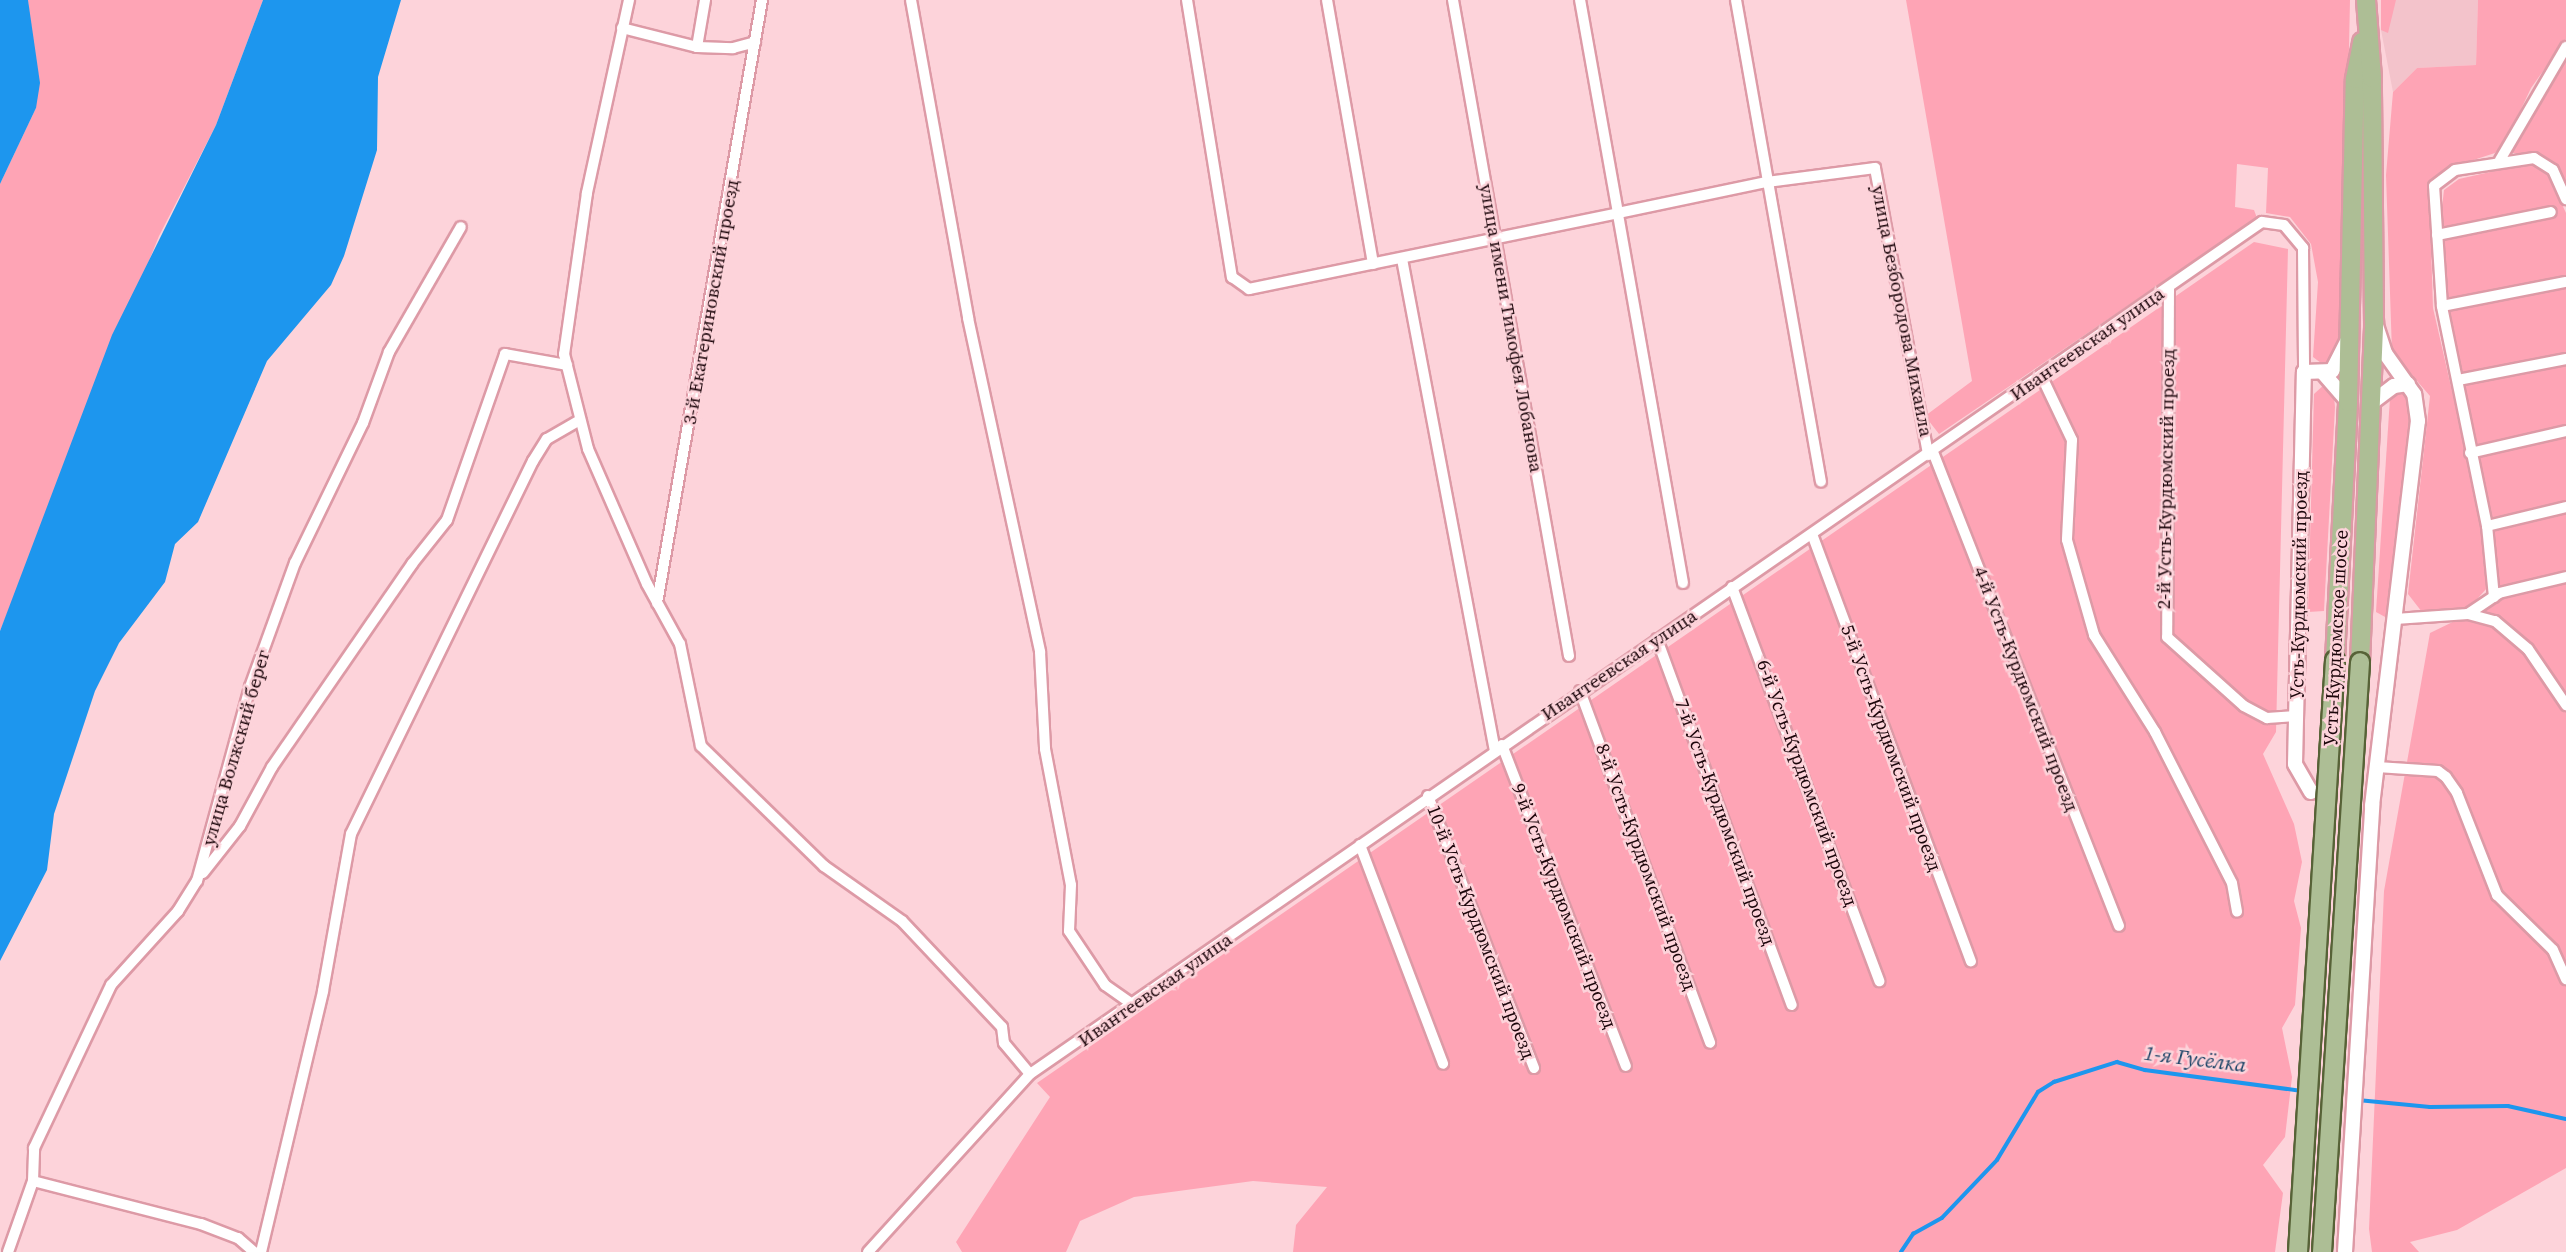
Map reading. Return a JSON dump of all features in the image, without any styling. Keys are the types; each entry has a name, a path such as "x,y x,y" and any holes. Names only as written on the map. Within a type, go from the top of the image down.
{"main road":[{"name":"Усть-Курдюмское шоссе","path":"2298,1252 2335,660 2348,402 2355,79 2365,25 2366,0"},
{"name":"Усть-Курдюмское шоссе","path":"2322,1252 2360,662 2374,321 2372,78 2365,25"}],"street":[{"path":"629,0 587,192 564,354 588,449 657,603 680,644 701,746 824,866 902,921 1002,1027 1004,1043 1030,1074"},
{"path":"697,47 705,0"},
{"name":"3-й Екатериновский проезд","path":"657,603 762,0"},
{"path":"911,0 968,318 1040,652 1045,749 1071,885 1069,931 1105,985 1134,1004"},
{"path":"1187,0 1232,277 1239,285 1249,289 1402,259 1495,236 1767,183"},
{"path":"1327,0 1373,264"},
{"name":"улица имени Тимофея Лобанова","path":"1453,0 1569,656"},
{"path":"1580,0 1684,583"},
{"path":"1736,0 1821,482"},
{"path":"622,28 697,47 733,48 755,42"},
{"path":"2500,160 2566,47"},
{"path":"2494,597 2487,526 2442,306 2434,186 2455,170 2500,160 2534,158 2553,170 2566,199"},
{"name":"улица Безбородова Михаила","path":"1767,183 1875,168 1931,453"},
{"path":"2437,235 2551,212"},
{"name":"Ивантеевская улица","path":"867,1252 1030,1074 1580,691 2169,288 2251,227 2273,221 2284,225 2303,248 2304,372"},
{"name":"улица Волжский берег","path":"8,1252 33,1181 34,1148 111,985 178,911 197,881 250,687 295,564 363,424 388,352 461,227"},
{"name":"9-й Усть-Курдюмский проезд","path":"1402,259 1499,748 1626,1066"},
{"path":"2442,306 2566,282"},
{"name":"2-й Усть-Курдюмский проезд","path":"2169,288 2167,637 2244,706 2267,718 2297,716"},
{"path":"2345,1252 2367,806 2376,767 2418,421 2414,394 2385,353 2374,321"},
{"path":"2324,374 2340,360 2349,337"},
{"path":"197,881 240,826 272,767 412,564 447,520 505,354 567,365"},
{"path":"2458,380 2566,359"},
{"path":"2304,372 2324,374 2348,402"},
{"name":"Усть-Курдюмский проезд","path":"2304,372 2295,764 2311,792"},
{"path":"2042,375 2072,440 2067,540 2094,635 2161,743 2232,883 2237,912"},
{"path":"2370,404 2394,386 2407,384"},
{"path":"261,1252 323,991 351,834 533,461 547,439 580,419"},
{"path":"2470,453 2566,431"},
{"name":"4-й Усть-Курдюмский проезд","path":"1931,453 2119,926"},
{"path":"2487,526 2566,507"},
{"name":"5-й Усть-Курдюмский проезд","path":"1812,534 1971,961"},
{"path":"2468,614 2494,597 2566,577"},
{"name":"6-й Усть-Курдюмский проезд","path":"1732,587 1879,981"},
{"path":"2395,620 2468,614 2495,621 2528,649 2566,705"},
{"name":"7-й Усть-Курдюмский проезд","path":"1657,639 1792,1005"},
{"name":"8-й Усть-Курдюмский проезд","path":"1580,691 1710,1043"},
{"path":"2376,767 2438,771 2446,777 2457,793 2497,895 2553,950 2566,979"},
{"name":"10-й Усть-Курдюмский проезд","path":"1428,796 1534,1068"},
{"path":"1360,845 1443,1064"},
{"path":"33,1181 201,1224 238,1238 254,1252"}],"shaded area":[{"path":"28,0 263,0 216,125 159,236 0,631 0,184 36,108"},
{"path":"1906,0 2350,0 2343,334 2337,360 2325,366 2313,357 2318,282 2311,244 2290,217 2266,213 2268,168 2237,164 2235,207 2254,210 2257,218 1939,434 1925,416 1972,381"},
{"path":"2381,0 2478,0 2476,65 2417,68 2393,92 2381,30"},
{"path":"2381,0 2396,0 2388,33 2381,30"},
{"path":"2478,0 2566,0 2566,39 2531,88 2506,141 2495,153 2452,167 2429,185 2433,308 2483,527 2487,588 2469,608 2422,612 2408,594 2430,396 2392,352 2386,175 2393,92 2417,68 2476,65"},
{"path":"2566,59 2566,186 2549,160 2535,153 2512,153 2512,148"},
{"path":"2530,163 2548,174 2566,213 2566,1168 2457,1230 2410,1242 2419,1252 2372,1252 2369,1229 2384,891 2430,633 2500,599 2447,299 2441,216 2444,190 2459,179"},
{"path":"2254,242 2288,249 2276,732 2263,754 2294,824 2302,862 2294,901 2301,928 2295,1005 2282,1028 2292,1077 2285,1137 2263,1165 2283,1193 2275,1252 1293,1252 1296,1225 1327,1187 1253,1181 1134,1197 1080,1221 1066,1252 962,1252 956,1242 1050,1097 1037,1083"},
{"path":"2326,383 2333,387 2335,407 2324,611 2308,612 2314,394"},
{"path":"2403,390 2413,419 2387,618 2376,612 2390,398 2393,392"}],"water":[{"path":"0,0 28,0 40,83 36,108 0,184"},
{"path":"263,0 401,0 378,77 377,150 344,256 331,285 267,361 198,522 175,544 165,582 119,643 95,691 54,814 47,870 0,961 0,631 112,335 216,125"}],"waterway":[{"name":"1-я Гусёлка","path":"1901,1252 1913,1234 1942,1218 1997,1160 2038,1092 2054,1082 2117,1062 2145,1070 2302,1091"},
{"name":"1-я Гусёлка","path":"2358,1100 2430,1107 2508,1106 2566,1119"}]}
